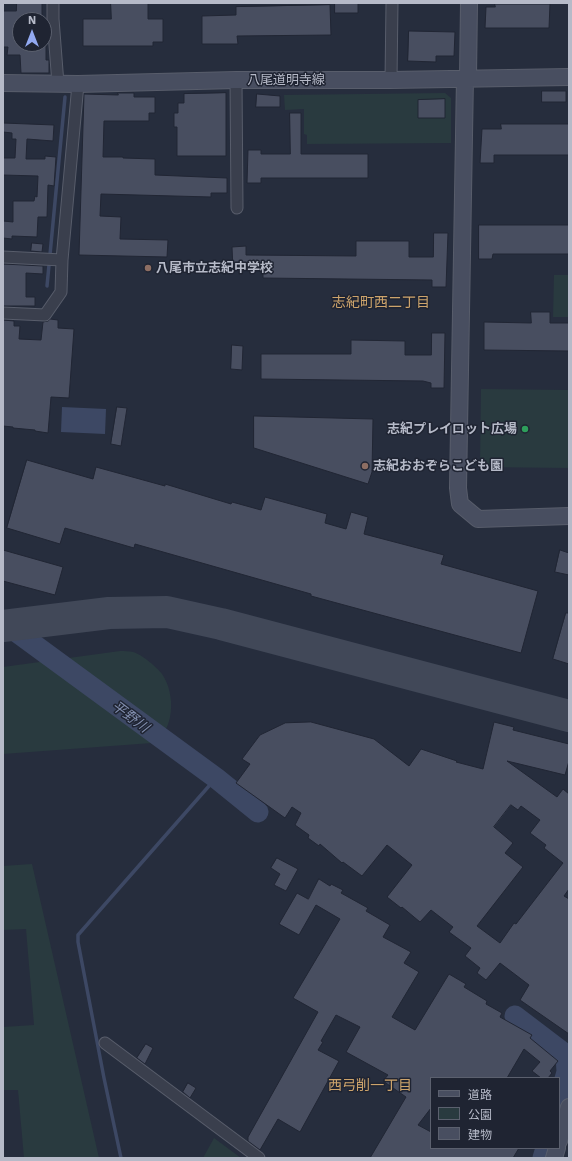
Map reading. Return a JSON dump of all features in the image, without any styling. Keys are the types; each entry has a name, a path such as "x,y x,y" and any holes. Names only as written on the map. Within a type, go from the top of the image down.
{"main road":[{"path":"469,3 466,78 458,488 460,504 478,519 569,516"},
{"name":"八尾道明寺線","path":"3,83 78,84 236,80 391,80 569,77"},
{"path":"560,1138 569,1107"}],"street":[{"path":"53,3 58,84"},
{"path":"391,80 392,3"},
{"path":"236,80 237,208"},
{"path":"3,313 45,315 61,292 62,260 78,84"},
{"path":"3,257 62,260"},
{"path":"105,1043 259,1158"}],"green space":[{"path":"445,93 451,98 451,143 307,144 307,135 304,134 304,109 285,110 284,95"},
{"path":"554,275 569,275 569,317 553,317"},
{"name":"志紀プレイロット広場","path":"481,389 569,390 569,468 480,467"},
{"path":"120,651 133,652 144,658 160,671 167,682 170,692 171,712 169,722 160,738 152,743 3,754 3,667"},
{"path":"32,864 99,1158 24,1158 18,1090 3,1090 3,1027 34,1025 26,929 3,930 3,866"},
{"path":"214,1138 241,1158 203,1158"}],"water":[{"path":"62,407 106,409 105,434 61,432"}],"building":[{"path":"17,3 42,3 42,12 12,12 12,52 46,52 46,60 49,60 49,73 21,73 20,55 7,55 8,47 3,47 3,11 16,11"},
{"path":"111,3 148,3 148,19 163,19 163,42 153,42 153,46 83,46 83,19 111,19"},
{"path":"335,3 358,3 358,13 335,13"},
{"path":"495,4 550,4 549,28 485,28 486,7 495,7"},
{"path":"330,5 331,35 237,36 238,44 202,44 202,16 236,15 236,7"},
{"path":"409,31 455,32 454,56 436,56 436,62 408,61"},
{"path":"542,91 566,91 566,102 542,102"},
{"path":"118,93 134,93 134,97 155,97 155,113 149,113 149,121 104,121 103,157 155,159 155,175 227,178 227,193 211,193 211,197 101,194 100,216 121,217 120,239 168,240 167,257 79,255 84,94 118,95"},
{"path":"226,93 226,156 177,156 177,127 174,127 174,113 178,113 178,103 184,103 184,94"},
{"path":"257,94 280,96 280,107 256,107"},
{"path":"445,99 445,118 418,118 418,100"},
{"path":"290,113 301,113 301,154 368,154 368,178 261,178 261,183 247,183 248,150 261,150 261,154 290,154"},
{"path":"3,123 54,125 53,141 27,139 26,159 45,159 45,156 56,157 54,186 48,185 47,217 38,217 37,237 12,236 12,239 3,238 3,221 13,222 13,201 34,201 35,196 37,197 38,176 3,175 3,158 15,158 16,139 12,139 12,133 3,132"},
{"path":"501,124 569,124 569,155 494,155 494,163 480,163 482,129 501,129"},
{"path":"479,225 569,225 569,254 493,254 492,259 479,259"},
{"path":"434,233 448,233 446,287 432,287 432,280 263,278 263,270 233,270 232,247 246,246 246,255 356,256 356,241 409,241 409,257 433,257"},
{"path":"32,243 43,244 42,252 31,251"},
{"path":"3,264 43,266 43,274 26,273 26,297 35,297 35,306 3,306"},
{"path":"531,312 550,312 550,323 569,323 569,351 484,350 484,322 531,323"},
{"path":"50,319 58,320 58,328 74,329 69,398 51,397 48,433 3,426 3,320 14,321 14,326 20,326 19,339 41,340 43,322"},
{"path":"432,333 445,333 444,388 431,388 431,383 423,381 261,379 261,354 351,354 351,340 405,341 405,355 431,355"},
{"path":"232,345 243,346 242,370 231,369"},
{"path":"117,407 127,408 121,446 111,444"},
{"path":"254,416 373,419 372,472 368,484 254,448"},
{"path":"27,460 93,479 96,467 165,486 165,484 231,504 232,502 261,510 265,497 327,514 325,523 346,529 351,512 368,517 364,534 444,555 441,564 538,591 521,653 311,596 311,594 135,544 134,548 65,528 60,544 7,528"},
{"path":"3,550 63,567 55,595 3,581"},
{"path":"560,550 569,553 569,575 555,572"},
{"path":"566,613 569,613 569,664 553,659"},
{"path":"311,722 374,739 409,766 421,749 457,761 456,762 483,769 494,722 514,727 513,730 569,744 569,761 565,775 507,761 557,797 563,789 569,794 569,889 564,896 569,899 569,1034 520,1000 529,985 500,963 486,980 477,973 480,968 465,956 471,948 449,932 453,927 431,910 420,922 387,897 412,865 387,845 362,876 343,862 342,863 320,844 319,846 308,838 309,835 295,825 301,813 292,807 285,818 236,783 250,764 242,759 260,735 285,723","holes":["511,805 518,810 521,806 540,820 530,833 546,845 544,848 563,863 516,924 514,923 500,943 477,926 523,867 505,853 513,843 494,827"]},
{"path":"277,858 298,869 286,891 274,885 280,874 271,868"},
{"path":"319,879 330,886 331,884 343,890 341,893 368,908 366,911 390,925 383,937 411,952 404,963 419,972 392,1017 415,1030 449,974 466,984 464,987 487,1001 486,1004 502,1013 500,1017 532,1035 530,1038 558,1061 550,1071 552,1073 549,1077 540,1077 532,1071 540,1062 524,1049 508,1077 430,1077 430,1109 418,1125 430,1131 430,1149 518,1149 513,1158 370,1158 406,1097 383,1081 388,1075 346,1052 360,1027 336,1015 321,1041 323,1042 318,1050 339,1061 300,1132 278,1119 260,1150 248,1141 248,1137 318,1012 293,998 340,919 316,905 299,935 279,924 297,893 308,899"},
{"path":"146,1044 153,1048 145,1064 137,1058"},
{"path":"188,1083 196,1088 190,1098 183,1092"}],"waterway":[{"path":"47,286 65,97"},
{"name":"平野川","path":"3,622 216,778 258,812"},
{"path":"121,1158 104,1078 78,942 78,935 216,778"},
{"name":"平野川","path":"515,1016 566,1055 567,1072 560,1096"},
{"name":"平野川","path":"543,1158 546,1149"}],"taxiway":[{"path":"3,626 109,613 167,612 221,624 569,716"}],"place":[{"name":"八尾市立志紀中学校","path":"148,268"},
{"name":"志紀プレイロット広場","path":"525,429"},
{"name":"志紀おおぞらこども園","path":"365,466"}],"district":[{"name":"志紀町西二丁目","path":"381,303"},
{"name":"西弓削一丁目","path":"370,1086"}]}
